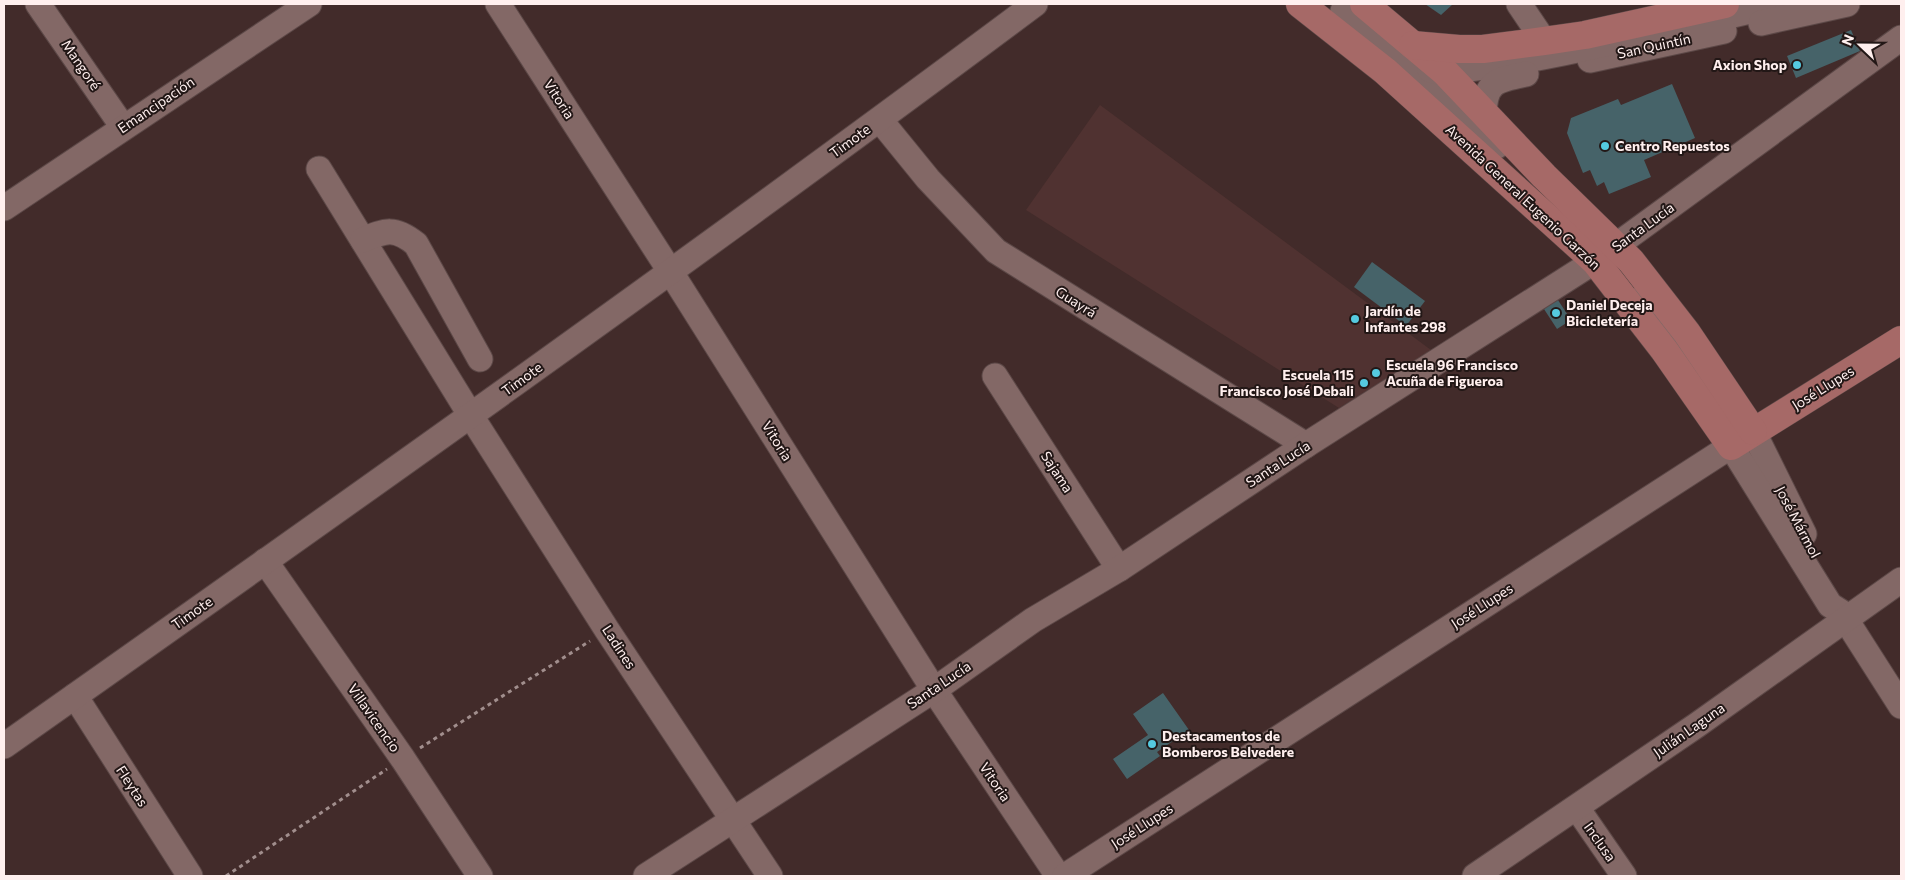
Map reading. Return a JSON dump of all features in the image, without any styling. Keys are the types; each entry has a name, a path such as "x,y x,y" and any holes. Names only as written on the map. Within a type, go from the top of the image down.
{"main road":[{"name":"Avenida General Eugenio Garzón","path":"1300,4 1385,71 1606,254 1646,279 1687,333 1742,438"},
{"name":"San Quintín","path":"1413,45 1459,49 1544,41 1585,35 1725,4"},
{"name":"Avenida General Eugenio Garzón","path":"1347,6 1456,73 1484,114 1544,176 1606,254"},
{"name":"José Llupes","path":"1742,438 1901,340"}],"street":[{"name":"Mangoré","path":"38,4 123,127"},
{"name":"Emancipación","path":"4,208 309,4"},
{"name":"Vitoria","path":"498,4 670,271 934,690 1058,876"},
{"name":"Timote","path":"4,746 471,416 880,120 1036,4"},
{"path":"1519,4 1544,41"},
{"name":"San Quintín","path":"1456,73 1536,59 1780,4"},
{"name":"San Quintín","path":"1484,114 1488,90 1498,80 1847,4"},
{"name":"Avenida General Eugenio Garzón","path":"1347,6 1348,22 1398,64 1451,100 1606,254"},
{"path":"1347,6 1354,14 1416,63 1436,72 1456,73"},
{"name":"Santa Lucía","path":"646,876 934,690 1033,620 1120,568 1306,446 1606,254 1901,38"},
{"name":"Guayrá","path":"880,120 928,179 996,251 1306,446"},
{"name":"Ladines","path":"320,169 471,416 607,630 770,876"},
{"path":"363,240 381,232 393,231 405,235 416,244 480,359"},
{"name":"Sajama","path":"995,376 1120,568"},
{"name":"José Mármol","path":"1742,438 1830,605 1843,615 1901,706"},
{"name":"José Llupes","path":"1065,876 1742,438"},
{"name":"Villavicencio","path":"265,562 403,759 480,876"},
{"name":"Julián Laguna","path":"1475,876 1697,725 1843,615 1901,580"},
{"name":"Fleytas","path":"75,696 190,876"},
{"name":"Inclusa","path":"1576,808 1624,876"}],"path":[{"path":"226,876 403,759 607,630"}],"shaded area":[{"path":"1100,105 1431,350 1339,408 1026,210"}],"building":[{"path":"1425,4 1453,4 1441,15"},
{"path":"1851,30 1860,51 1796,78 1787,56"},
{"path":"1672,84 1695,138 1644,160 1651,177 1609,194 1604,182 1597,186 1590,170 1583,173 1567,133 1571,118 1618,99 1621,105"},
{"path":"1372,262 1425,301 1406,326 1354,287"},
{"name":"Daniel Deceja Bicicletería","path":"1556,297 1571,320 1557,329 1542,306"},
{"name":"Destacamentos de Bomberos Belvedere","path":"1163,693 1189,730 1157,752 1160,756 1127,779 1113,759 1148,735 1133,714"}],"place":[{"name":"Axion Shop","path":"1797,65"},
{"name":"Centro Repuestos","path":"1605,146"},
{"name":"Daniel Deceja Bicicletería","path":"1556,313"},
{"name":"Jardín de Infantes 298","path":"1355,319"},
{"name":"Escuela 96 Francisco Acuña de Figueroa","path":"1376,373"},
{"name":"Escuela 115 Francisco José Debali","path":"1364,383"},
{"name":"Destacamentos de Bomberos Belvedere","path":"1152,744"}]}
